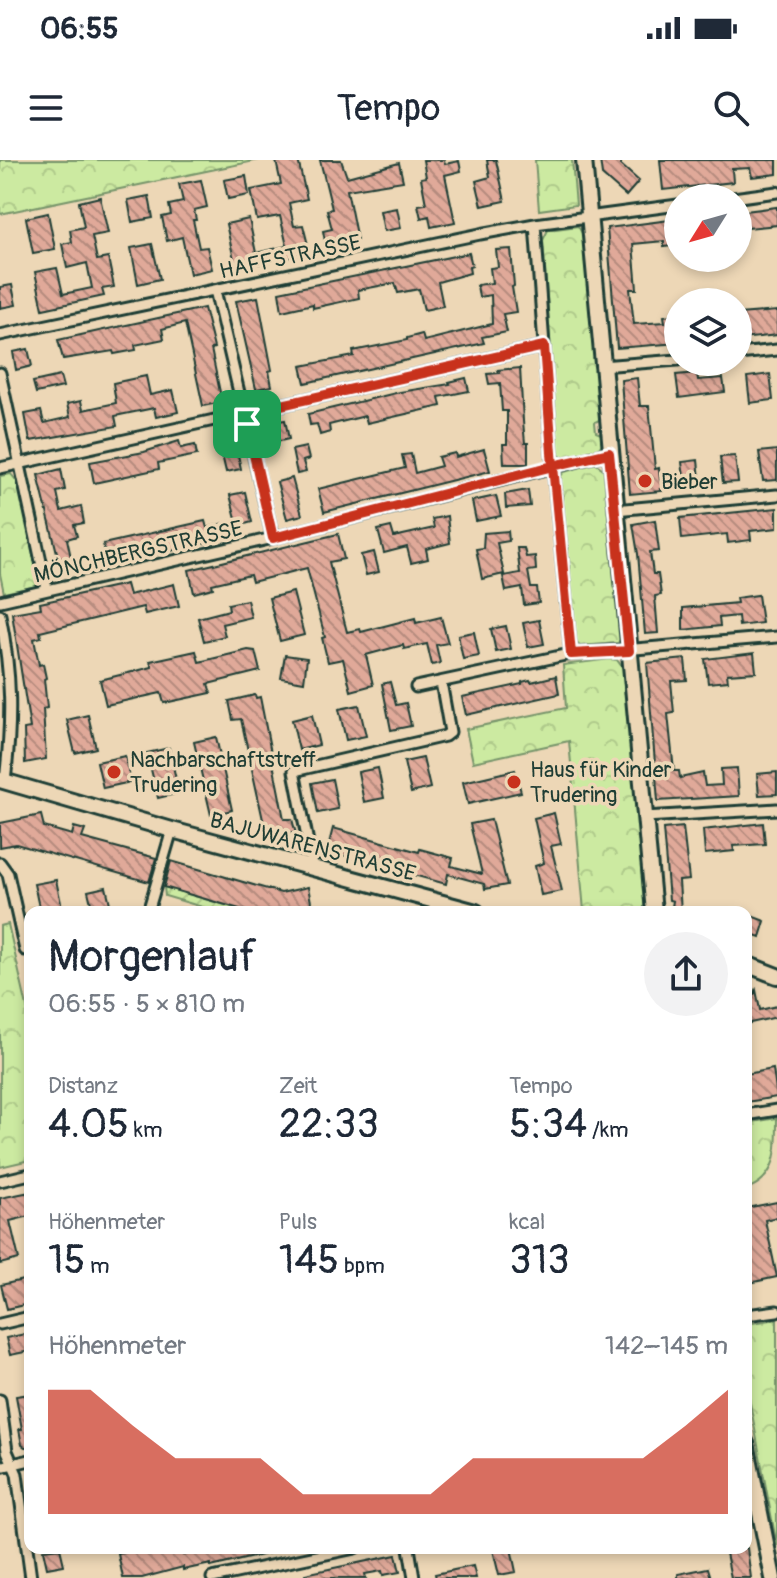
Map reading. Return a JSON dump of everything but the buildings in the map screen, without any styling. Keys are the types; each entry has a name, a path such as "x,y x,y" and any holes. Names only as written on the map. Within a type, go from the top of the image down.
{"street":[{"path":"584,160 653,906"},
{"path":"752,195 777,192"},
{"name":"HAFFSTRASSE","path":"0,335 535,224 664,207"},
{"path":"535,224 571,654"},
{"path":"215,290 273,538"},
{"path":"0,468 544,346"},
{"path":"752,353 777,350"},
{"path":"601,366 664,361"},
{"path":"0,373 47,589"},
{"name":"MÖNCHBERGSTRASSE","path":"0,601 273,538 609,453"},
{"path":"615,510 777,495"},
{"path":"0,615 11,702 3,781"},
{"path":"416,687 571,654 777,637"},
{"path":"313,868 294,771 445,736 450,732 441,682"},
{"name":"BAJUWARENSTRASSE","path":"3,781 454,906"},
{"path":"645,817 777,809"},
{"path":"150,906 172,830"},
{"path":"0,863 8,874 24,946"},
{"path":"752,966 777,976"},
{"path":"752,1114 777,1110"},
{"path":"0,1181 24,1175"},
{"path":"752,1314 777,1311"},
{"path":"0,1324 24,1318"},
{"path":"0,1400 7,1451 17,1474 24,1526"},
{"path":"0,1467 24,1461"},
{"path":"752,1477 773,1578"},
{"path":"28,1554 31,1578"},
{"path":"212,1578 326,1554"},
{"path":"410,1554 414,1578"}],"green space":[{"path":"0,160 259,160 0,214"},
{"path":"535,160 572,160 576,205 539,210"},
{"path":"578,226 583,235 601,419 595,422 596,432 601,434 602,444 598,449 564,458 558,455 543,240 548,230"},
{"path":"595,463 606,471 622,636 618,643 580,646 575,642 559,478 564,472"},
{"path":"11,474 19,484 41,585 4,593 0,574 0,476"},
{"path":"610,659 617,660 625,671 645,906 584,906 569,741 473,762 466,729 566,708 563,665"},
{"path":"164,887 229,906 199,906 165,896"},
{"path":"8,924 24,994 24,1161 0,1167 0,926"},
{"path":"777,1118 773,1162 764,1178 752,1186 752,1122"},
{"path":"777,1319 777,1546 752,1414 752,1323"}],"place":[{"name":"Bieber","path":"645,481"},
{"name":"Nachbarschaftstreff Trudering","path":"114,772"},
{"name":"Haus für Kinder Trudering","path":"514,782"}],"route":[{"path":"247,424 245,413 544,346 553,466 609,453 629,651 571,654 553,466 273,538 247,424"}]}
